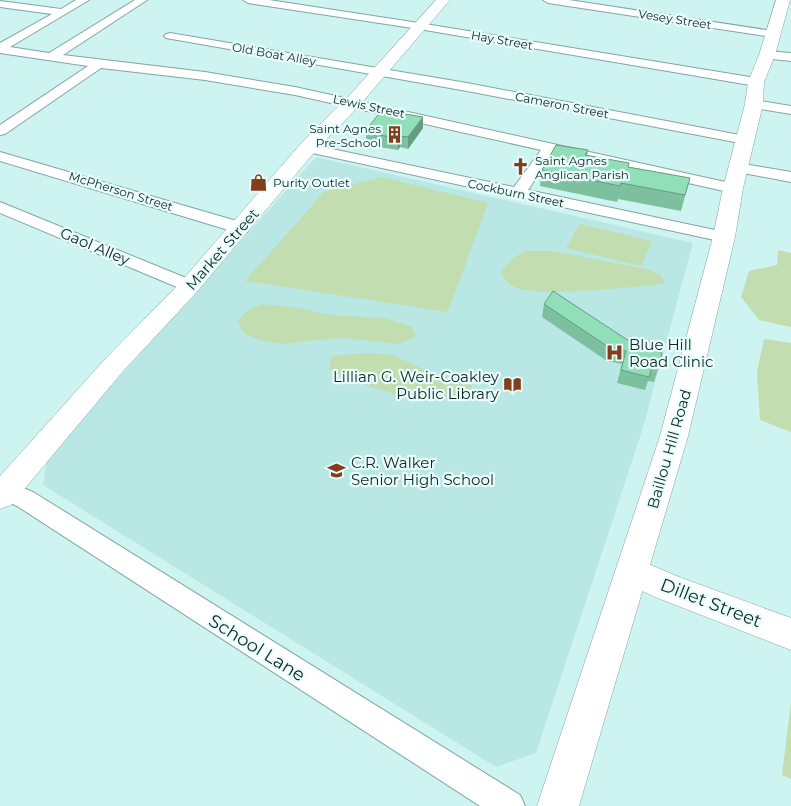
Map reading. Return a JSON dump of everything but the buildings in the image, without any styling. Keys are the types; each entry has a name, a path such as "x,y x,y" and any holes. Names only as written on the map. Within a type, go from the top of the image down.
{"main road":[{"name":"Market Street","path":"3,493 115,364 190,286 308,148 352,102 443,0"},
{"name":"Baillou Hill Road","path":"558,806 674,436 724,237 754,104 756,82 773,34 784,10"},
{"name":"Dillet Street","path":"632,571 667,587 791,634"}],"street":[{"path":"0,48 84,0"},
{"path":"51,57 142,0"},
{"name":"Hay Street","path":"248,0 419,26 756,82"},
{"name":"Vesey Street","path":"548,0 773,34"},
{"path":"0,4 62,12"},
{"name":"Old Boat Alley","path":"170,36 378,71"},
{"name":"Lewis Street","path":"0,48 99,64 241,81 352,102 550,147 736,178 791,177"},
{"path":"766,54 791,58"},
{"path":"0,131 99,64"},
{"name":"Cameron Street","path":"378,71 745,140"},
{"path":"754,104 791,110"},
{"path":"518,193 550,147"},
{"name":"Cockburn Street","path":"308,148 724,237"},
{"name":"McPherson Street","path":"0,156 241,228"},
{"name":"Gaol Alley","path":"0,207 190,286"},
{"name":"School Lane","path":"3,493 25,499 509,806"}],"shaded area":[{"name":"C.R. Walker Senior High School","path":"316,157 693,243 642,431 536,753 496,767 43,485 47,458"}],"green space":[{"path":"381,177 488,203 448,312 245,281 324,192"},
{"path":"580,224 652,241 641,266 566,248"},
{"path":"778,250 791,253 791,327 759,320 741,297 749,271 777,265"},
{"path":"525,251 553,251 646,269 661,275 665,284 563,292 525,290 509,283 501,271 512,259"},
{"path":"261,304 292,307 331,315 384,318 412,327 416,336 398,344 344,338 282,344 260,340 245,334 237,322 247,311"},
{"path":"764,339 791,343 791,432 760,420 757,372"},
{"path":"367,353 393,355 429,372 472,385 471,390 455,400 434,392 409,399 357,382 329,369 332,356"},
{"path":"791,702 791,779 782,775"}],"place":[{"name":"Saint Agnes Pre-School","path":"395,135"},
{"name":"Saint Agnes Anglican Parish","path":"521,167"},
{"name":"Purity Outlet","path":"259,182"},
{"name":"Blue Hill Road Clinic","path":"615,353"},
{"name":"Lillian G. Weir-Coakley Public Library","path":"513,385"},
{"name":"C.R. Walker Senior High School","path":"337,471"}]}
